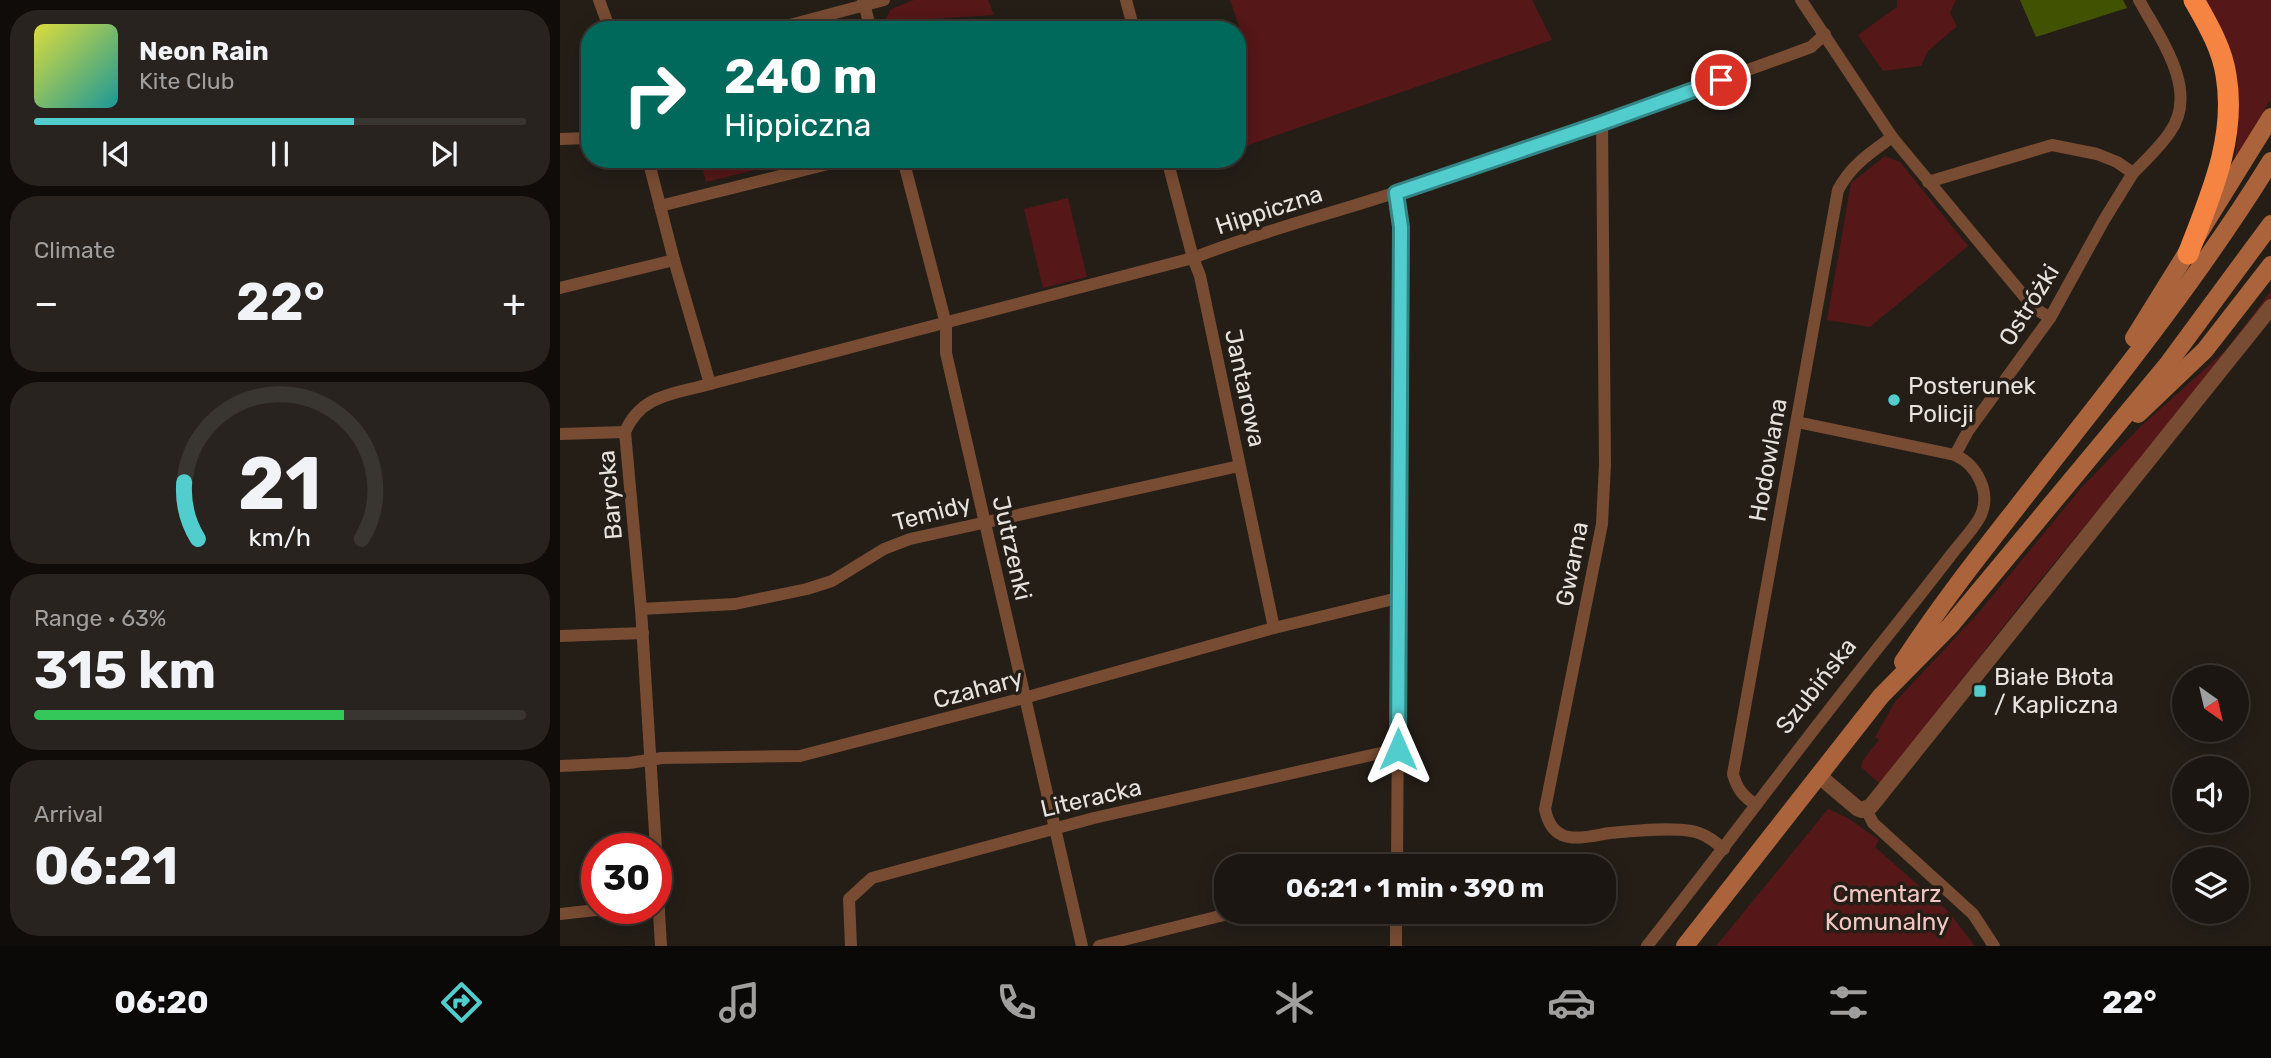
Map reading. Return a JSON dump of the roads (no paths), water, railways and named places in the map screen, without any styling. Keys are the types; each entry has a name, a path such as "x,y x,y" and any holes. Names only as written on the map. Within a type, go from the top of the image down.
{"highway":[{"path":"2188,254 2226,145 2228,114 2226,75 2212,32 2194,0"}],"main road":[{"path":"2090,414 2117,365 2271,117"},
{"path":"1685,946 1881,696 1935,612 2210,255 2271,160"},
{"path":"1881,696 1950,626 2167,365 2271,224"},
{"path":"2088,457 2117,434 2204,350 2271,265"}],"street":[{"path":"599,0 607,21"},
{"path":"802,21 884,0"},
{"path":"1126,0 1132,21"},
{"path":"1801,0 1892,137 2033,307 2050,318"},
{"name":"Ostróżki","path":"1955,455 1968,431 2050,318 2133,173 2172,130 2179,113 2182,95 2172,62 2139,0"},
{"path":"864,3 869,21"},
{"name":"Hippiczna","path":"710,384 1193,258 1239,240 1396,193 1602,123 1811,47 1825,34"},
{"name":"Gwarna","path":"1602,123 1605,464 1602,524 1545,809 1546,817 1561,835 1572,837 1620,832 1688,831 1700,833 1724,849"},
{"name":"Hodowlana","path":"1756,804 1744,796 1733,774 1838,190 1846,174 1856,164 1892,137"},
{"path":"560,139 581,138"},
{"path":"1928,182 2052,145 2097,154 2117,162 2133,173"},
{"path":"650,168 710,384"},
{"path":"660,206 812,168"},
{"name":"Jutrzenki","path":"905,168 946,324 946,353 1082,946"},
{"name":"Jantarowa","path":"1169,168 1200,276 1274,628"},
{"path":"1396,193 1401,227 1397,854"},
{"path":"560,288 674,260"},
{"path":"1818,775 1857,808 1866,809 1884,792 2271,307"},
{"name":"Barycka","path":"655,833 643,633 625,432 631,419 643,405 710,384"},
{"path":"1797,422 1955,455"},
{"path":"560,434 625,432"},
{"name":"Szubińska","path":"1647,946 1980,517 1984,492 1979,478 1973,468 1955,455"},
{"name":"Temidy","path":"641,609 735,604 807,589 832,581 865,559 897,543 985,520 1004,519 1239,466"},
{"name":"Czahary","path":"560,766 651,760 800,757 1274,628 1398,598"},
{"path":"560,636 643,633"},
{"name":"Literacka","path":"851,946 849,899 872,878 1055,829 1398,749"},
{"path":"1866,809 1873,822 1973,914 1994,946"},
{"path":"560,914 581,912"},
{"path":"1099,946 1214,917"},
{"path":"659,924 662,946"},
{"path":"1396,924 1396,946"}],"place":[{"name":"Posterunek Policji","path":"1894,400"},
{"name":"Białe Błota / Kapliczna","path":"1980,691"}],"park label":[{"name":"Cmentarz Komunalny","path":"1887,908"}]}
